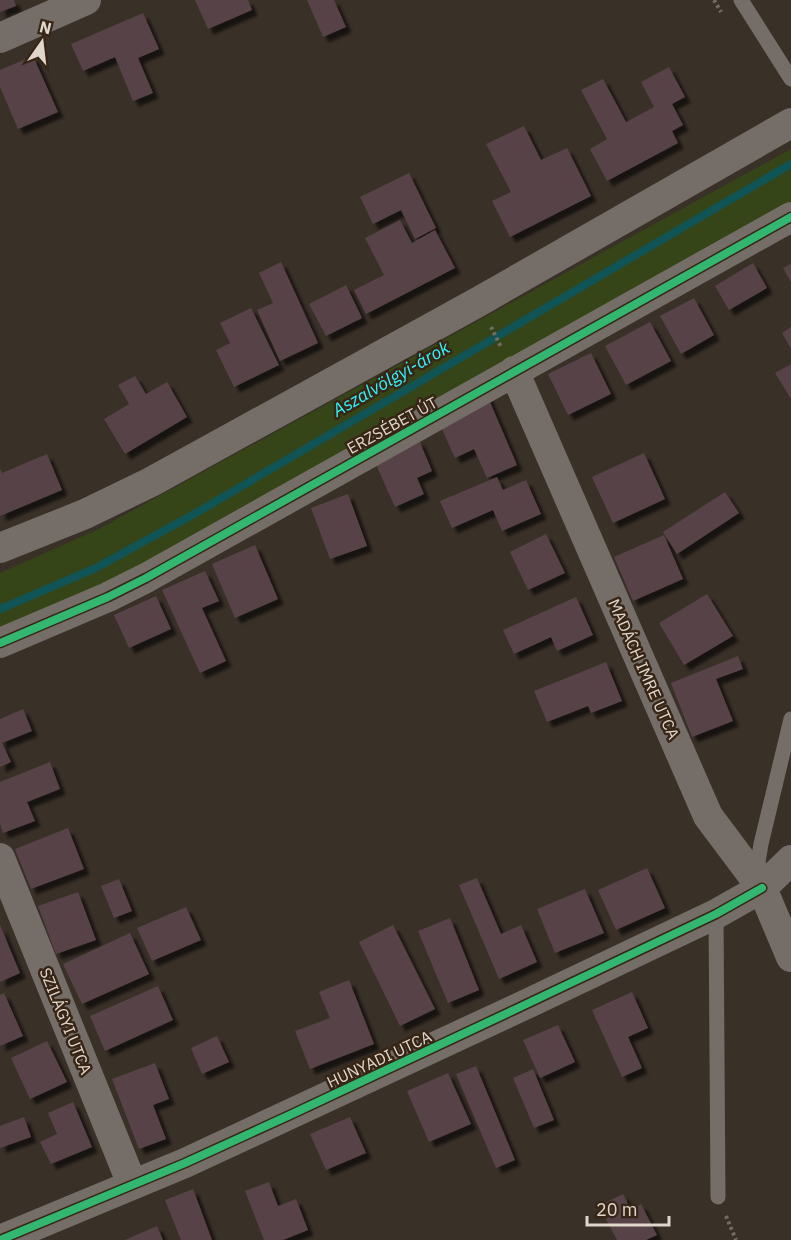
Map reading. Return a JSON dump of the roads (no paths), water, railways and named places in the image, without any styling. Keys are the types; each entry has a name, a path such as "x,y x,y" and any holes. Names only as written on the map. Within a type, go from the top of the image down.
{"street":[{"path":"0,38 86,0"},
{"path":"0,548 85,514 151,482 478,303 791,123"},
{"name":"ERZSÉBET ÚT","path":"0,643 108,597 146,578 791,217"},
{"name":"MADÁCH IMRE UTCA","path":"514,371 708,816 762,888 791,957"},
{"name":"SZILÁGYI UTCA","path":"0,858 132,1184"},
{"name":"HUNYADI UTCA","path":"0,1240 185,1163 716,914 762,888 791,860"}],"lane":[{"path":"741,0 791,79"},
{"path":"762,888 758,862 761,844 791,719"},
{"path":"716,914 718,1197"}],"waterway":[{"name":"Aszalvölgyi-árok","path":"0,609 96,568 196,513 791,164"}]}
